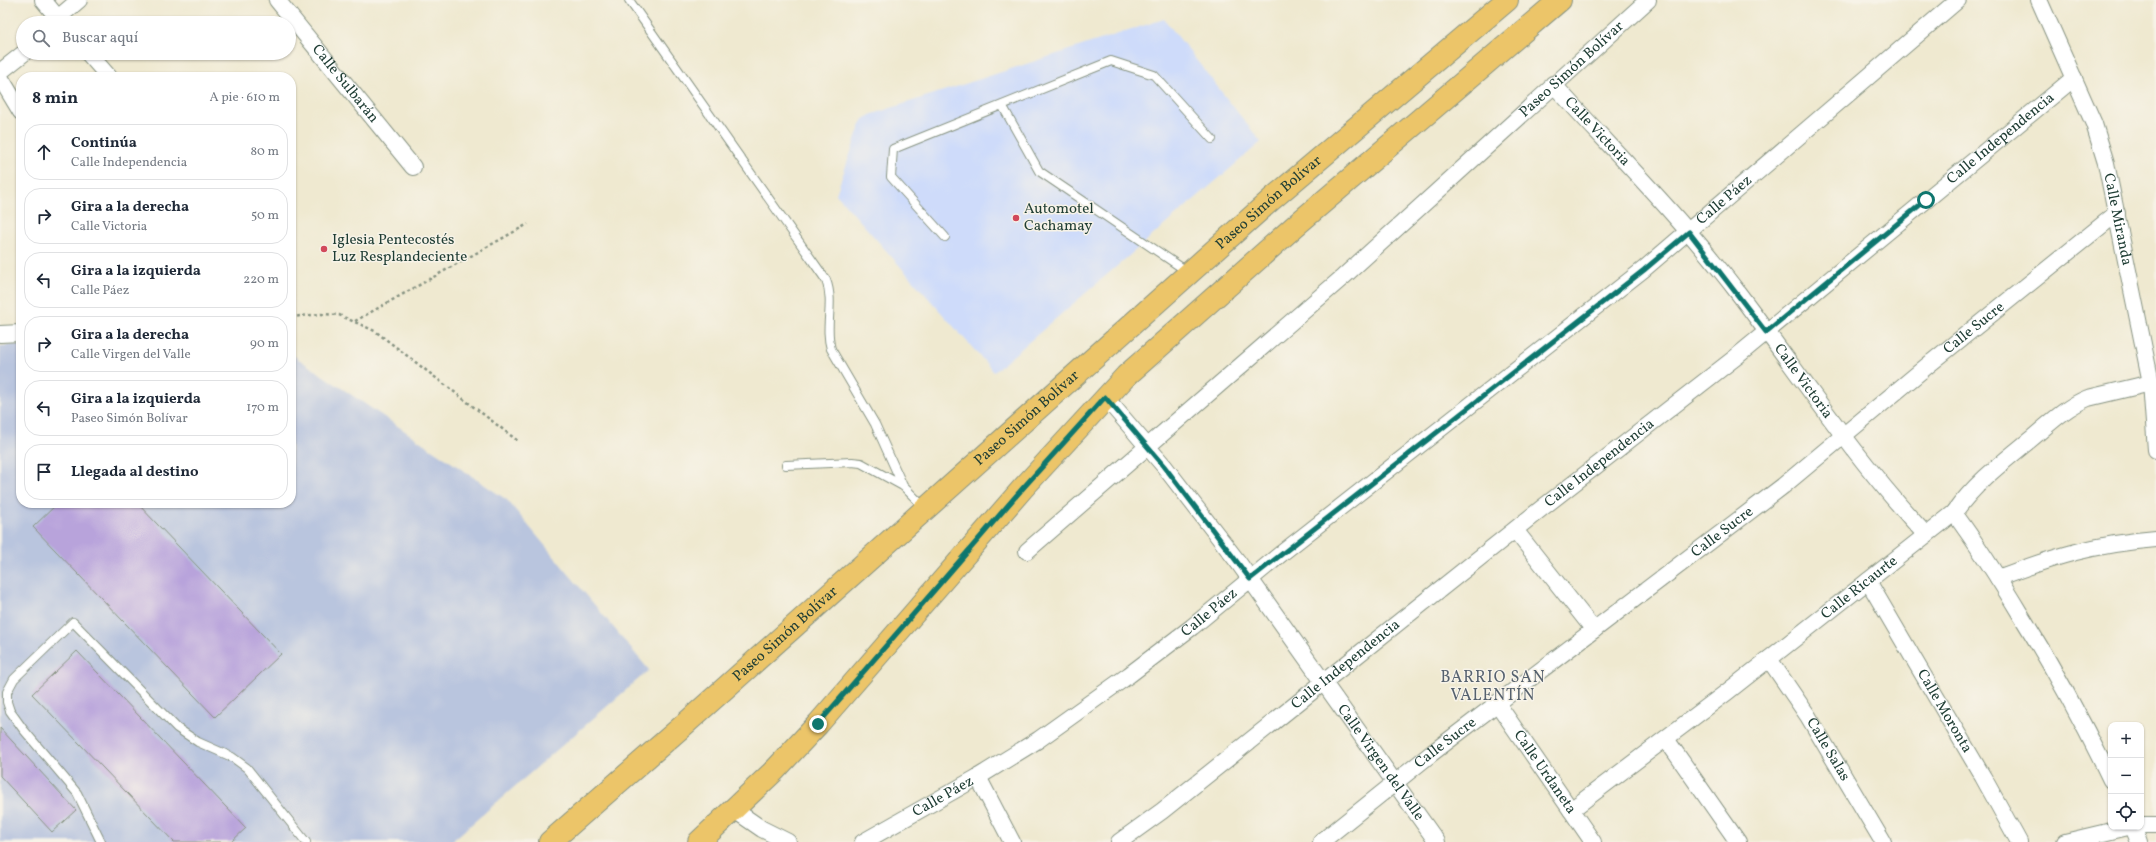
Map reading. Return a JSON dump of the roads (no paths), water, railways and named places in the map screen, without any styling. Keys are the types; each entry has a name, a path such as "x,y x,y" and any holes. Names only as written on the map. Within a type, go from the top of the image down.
{"main road":[{"name":"Paseo Simón Bolívar","path":"550,842 926,509 1278,194 1507,0"},
{"path":"700,842 775,770 818,724 1023,488 1105,397 1186,321 1289,231 1560,0"}],"street":[{"path":"43,0 57,16"},
{"path":"64,16 79,0"},
{"name":"Calle Sulbarán","path":"277,0 290,16"},
{"name":"Paseo Simón Bolívar","path":"1027,551 1148,448 1343,277 1553,84 1648,0"},
{"name":"Calle Páez","path":"863,842 978,777 1038,740 1129,675 1644,270 1958,0"},
{"name":"Calle Miranda","path":"2039,0 2094,124 2106,163 2151,383 2156,450"},
{"name":"Calle Sulbarán","path":"296,23 413,166"},
{"path":"0,72 16,59"},
{"path":"94,60 105,72"},
{"path":"0,77 16,104"},
{"name":"Calle Independencia","path":"1120,842 1168,806 1766,332 2074,78"},
{"name":"Calle Victoria","path":"1553,84 1689,232 1766,332 1842,436 1891,498 1926,535"},
{"name":"Calle Sucre","path":"1321,842 1497,703 1783,486 1842,436 2117,213"},
{"path":"0,334 16,333"},
{"name":"Calle Ricaurte","path":"1571,810 1666,739 1954,513 1981,480 2060,414 2078,402 2100,395 2151,383"},
{"name":"Calle Virgen del Valle","path":"1105,397 1148,448 1250,579 1438,842"},
{"path":"1954,513 1974,540 1998,578 2083,721 2108,774"},
{"path":"1515,530 1594,630"},
{"path":"1998,578 2048,559 2083,549 2117,542 2156,539"},
{"name":"Calle Moronta","path":"1868,581 1983,777 2019,842"},
{"name":"Calle Salas","path":"1769,659 1808,716 1883,842"},
{"name":"Calle Urdaneta","path":"1497,703 1593,842"},
{"path":"1666,739 1738,842"},
{"path":"978,777 1012,842"},
{"path":"734,809 762,830 788,842"},
{"path":"2144,825 2156,825"},
{"path":"2065,842 2115,830"},
{"path":"2134,830 2139,842"}],"lane":[{"path":"629,0 826,280 831,301 827,325 828,339 831,349 875,424 903,486"},
{"path":"945,237 890,177 893,150 1110,61 1154,75 1212,140"},
{"path":"1002,105 1039,172 1189,273"},
{"path":"786,465 852,462 861,463 903,486 926,509"},
{"path":"101,842 77,793 10,711 7,702 7,692 14,679 73,622 182,732 198,742 241,762 306,842"}],"place":[{"name":"Automotel Cachamay","path":"1016,218"},
{"name":"Iglesia Pentecostés Luz Resplandeciente","path":"324,249"}],"district":[{"name":"BARRIO SAN VALENTÍN","path":"1493,687"}]}
